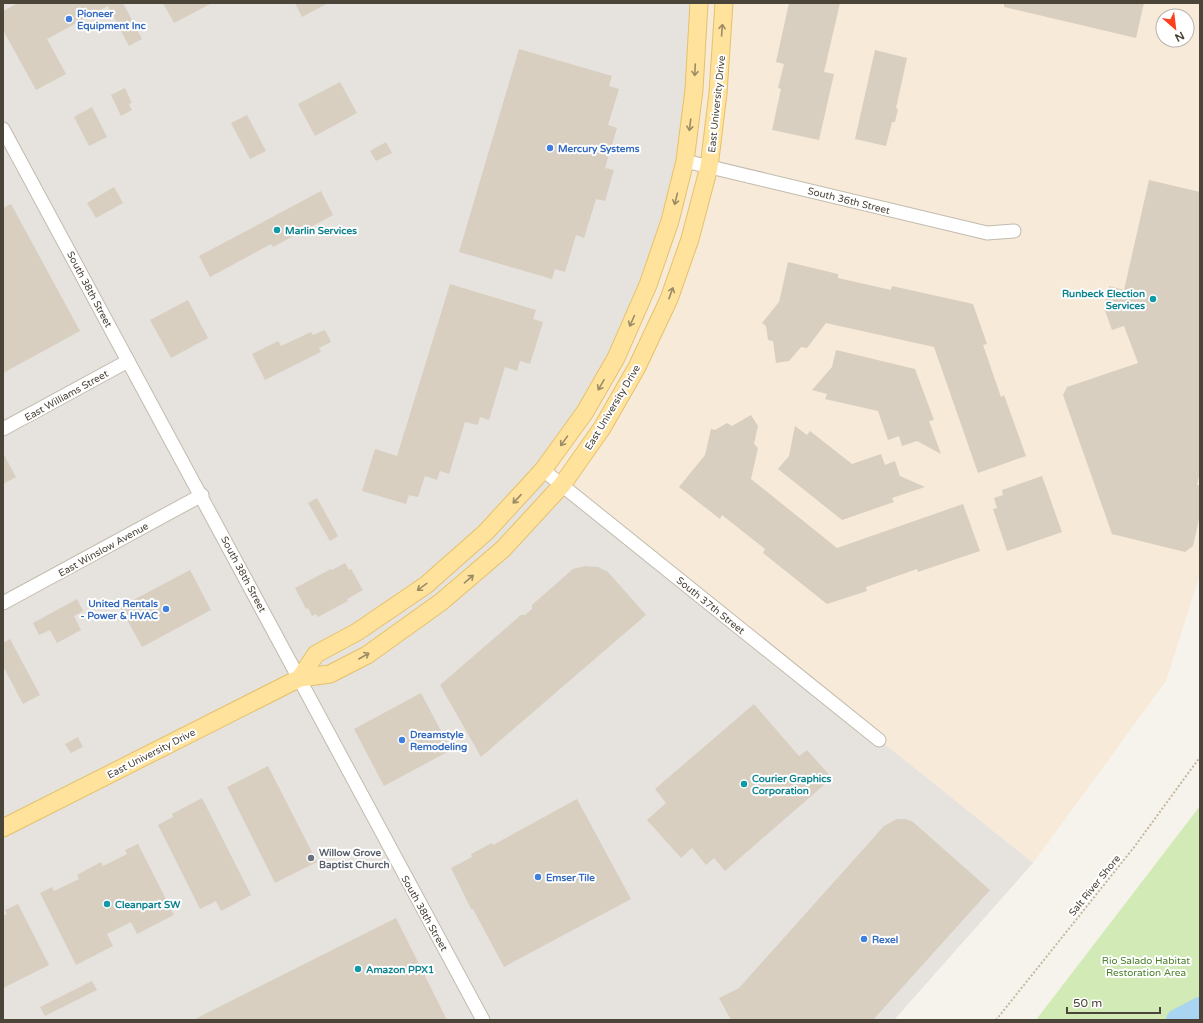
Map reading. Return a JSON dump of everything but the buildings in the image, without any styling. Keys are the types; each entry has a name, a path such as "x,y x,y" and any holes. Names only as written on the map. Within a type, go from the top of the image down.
{"main road":[{"name":"East University Drive","path":"300,678 316,654 357,632 426,585 486,532 543,470 585,412 616,358 651,278 670,221 685,161 694,90 699,3"},
{"name":"East University Drive","path":"3,828 300,678 330,674 360,658 442,602 503,550 562,485 602,428 637,367 668,299 690,239 709,167 718,93 724,3"}],"street":[{"name":"South 38th Street","path":"3,129 202,495 484,1020"},
{"name":"South 36th Street","path":"685,161 988,233 1014,231"},
{"name":"East Williams Street","path":"3,429 128,361"},
{"name":"South 37th Street","path":"543,470 879,740"},
{"name":"East Winslow Avenue","path":"3,603 202,495"}],"path":[{"name":"Salt River Shore","path":"996,1020 1135,846 1200,757"}],"shaded area":[{"path":"3,3 699,3 694,90 648,285 543,470 1033,863 894,1020 3,1020"},
{"path":"699,3 1200,3 1200,574 1166,681 1033,863 543,470"}],"green space":[{"name":"Rio Salado Habitat Restoration Area","path":"1200,806 1200,1020 1036,1020"}],"waterway":[{"path":"1177,1020 1200,1008"}],"place":[{"name":"Pioneer Equipment Inc","path":"69,19"},
{"name":"Mercury Systems","path":"550,148"},
{"name":"Marlin Services","path":"277,230"},
{"name":"Runbeck Election Services","path":"1153,299"},
{"name":"United Rentals - Power & HVAC","path":"166,609"},
{"name":"Dreamstyle Remodeling","path":"402,740"},
{"name":"Courier Graphics Corporation","path":"744,784"},
{"name":"Willow Grove Baptist Church","path":"311,858"},
{"name":"Emser Tile","path":"538,877"},
{"name":"Cleanpart SW","path":"107,904"},
{"name":"Rexel","path":"864,939"},
{"name":"Amazon PPX1","path":"358,969"}]}
